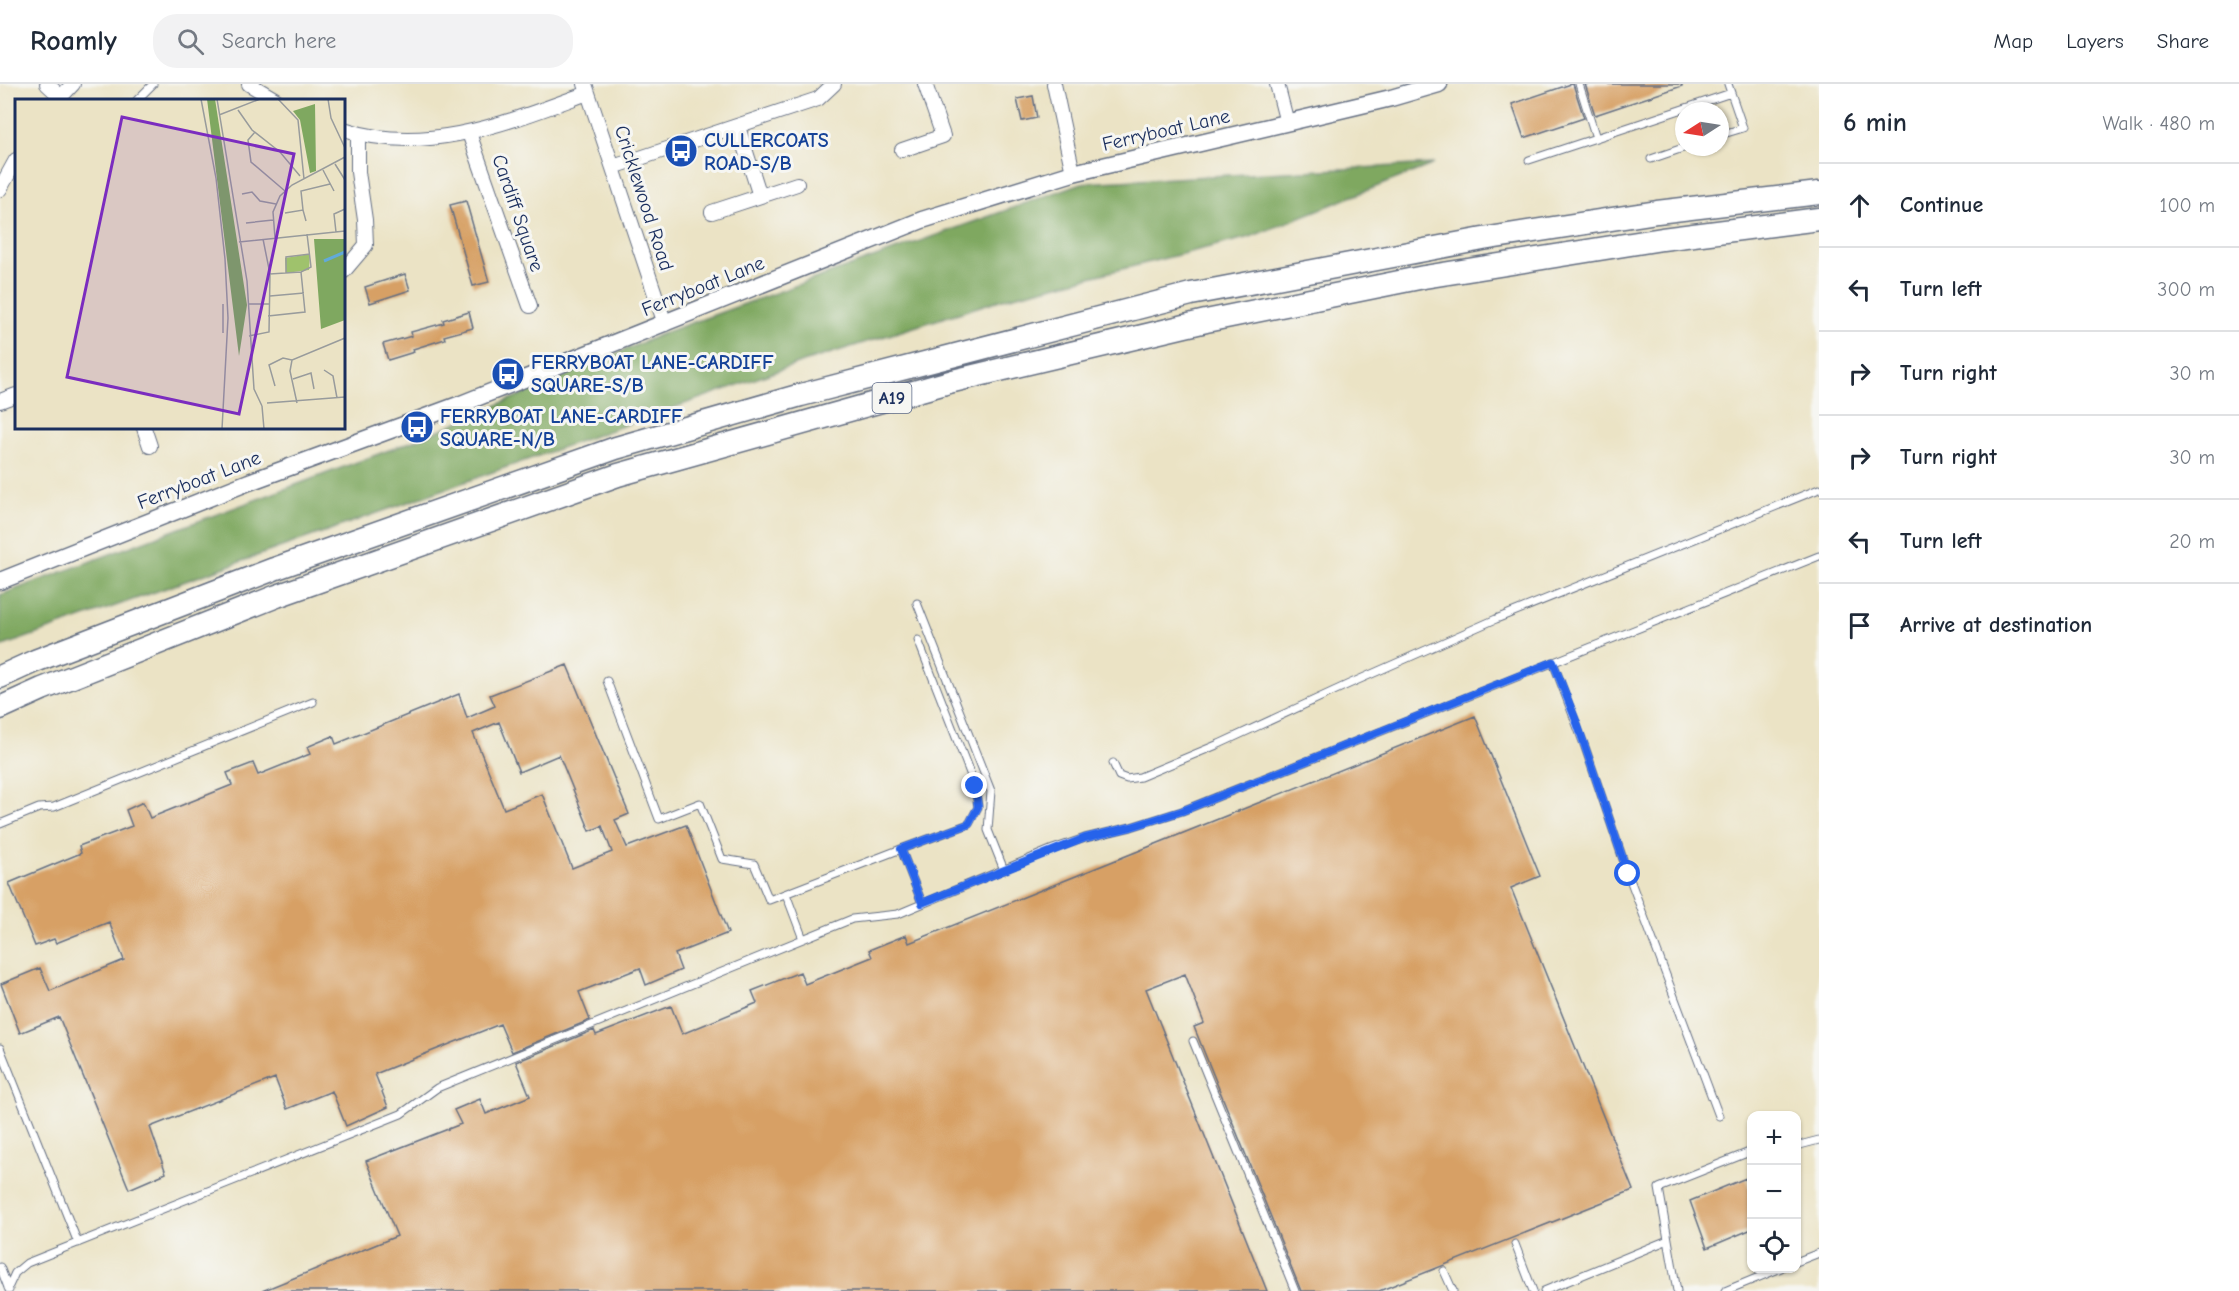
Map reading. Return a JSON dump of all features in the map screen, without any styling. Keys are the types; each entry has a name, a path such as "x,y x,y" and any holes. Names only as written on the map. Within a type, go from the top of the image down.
{"highway":[{"name":"A19","path":"0,677 35,661 274,569 616,448 801,395 1191,294 1483,239 1657,212 1819,193"},
{"name":"A19","path":"0,708 277,596 618,475 953,381 1206,321 1424,277 1651,241 1819,219"}],"street":[{"path":"47,84 60,99 73,84"},
{"path":"249,84 261,97"},
{"path":"613,167 818,99 834,84"},
{"path":"902,150 943,136 925,84"},
{"path":"1054,84 1073,173"},
{"path":"1276,84 1287,123"},
{"name":"Ferryboat Lane","path":"0,581 249,482 461,404 922,220 1073,173 1391,98 1439,84"},
{"path":"345,129 358,134 415,140 470,133 587,88"},
{"name":"Cricklewood Road","path":"587,88 665,324"},
{"path":"738,127 760,196"},
{"name":"Cardiff Square","path":"470,133 530,306"},
{"path":"345,270 366,246 365,220 358,172 358,134"},
{"path":"0,189 15,162"},
{"path":"712,212 797,184"},
{"path":"0,402 15,395"},
{"path":"144,429 150,446"}],"lane":[{"path":"138,99 153,84"},
{"path":"1579,84 1596,138"},
{"path":"1728,84 1743,128 1729,132"},
{"path":"1529,160 1731,93"},
{"path":"1651,159 1675,151"},
{"path":"1113,763 1119,776 1140,777 1220,744 1349,684 1496,620 1819,489"},
{"path":"9,1290 15,1273 27,1263 401,1114 437,1088 852,919 898,914 1085,838 1182,811 1819,556"},
{"path":"917,603 991,790 988,830 1004,870"},
{"path":"606,681 659,819 700,803 722,859 754,864 769,900 969,824 978,807 975,786 918,640"},
{"path":"1553,662 1577,723 1631,882 1719,1116"},
{"path":"0,824 39,808 54,807 313,702"},
{"path":"901,849 922,903"},
{"path":"786,894 803,939"},
{"path":"1194,1041 1295,1291"},
{"path":"0,1048 78,1243"},
{"path":"1801,1145 1819,1140"},
{"path":"1677,1291 1659,1188 1747,1153"},
{"path":"1544,1291 1668,1240"},
{"path":"1515,1244 1533,1291"},
{"path":"1801,1260 1819,1253"},
{"path":"0,1267 9,1290"},
{"path":"1444,1271 1453,1291"},
{"path":"1725,1291 1771,1273"}],"green space":[{"path":"1434,164 1250,237 1006,298 800,363 0,647 0,595 416,440 669,331 1082,183"}],"building":[{"path":"1573,84 1584,118 1524,138 1512,104"},
{"path":"1585,84 1682,84 1682,86 1595,115"},
{"path":"1033,96 1037,118 1022,121 1017,99"},
{"path":"466,201 489,282 473,286 450,205"},
{"path":"405,274 410,290 370,303 365,287"},
{"path":"469,312 473,328 444,336 445,339 388,360 383,344 412,336 411,332 444,323 443,320"},
{"path":"567,665 629,814 615,820 627,847 686,825 728,933 675,954 681,970 646,985 640,968 579,992 590,1020 512,1052 500,1024 375,1074 388,1107 346,1126 332,1091 287,1109 275,1078 150,1127 166,1173 129,1189 59,1017 20,1033 1,984 40,968 50,991 124,960 109,922 56,943 54,939 35,946 9,883 81,853 79,846 132,826 126,810 143,802 150,818 232,785 227,773 253,763 258,775 310,754 307,747 333,736 336,744 459,694 467,718 495,706 490,695","holes":["499,722 519,772 559,755 590,831 602,826 612,852 572,868 542,794 504,809 473,733"]},
{"path":"1475,716 1540,876 1511,888 1633,1190 1379,1291 1301,1291 1194,1027 1204,1023 1185,974 1146,989 1267,1291 262,1291 397,1236 366,1161 461,1124 454,1110 480,1099 486,1114 530,1096 516,1062 594,1030 596,1035 671,1006 682,1034 757,1003 752,991 800,972 805,984 872,957 869,950 906,935 909,943"},
{"path":"1746,1178 1747,1231 1707,1248 1690,1201"}],"place":[{"name":"CULLERCOATS ROAD-S/B","path":"681,151"},
{"name":"FERRYBOAT LANE-CARDIFF SQUARE-S/B","path":"508,374"},
{"name":"FERRYBOAT LANE-CARDIFF SQUARE-N/B","path":"417,427"}],"route":[{"path":"975,786 978,807 969,824 901,849 922,903 1053,849 1182,811 1553,662 1577,723 1628,874"}]}
